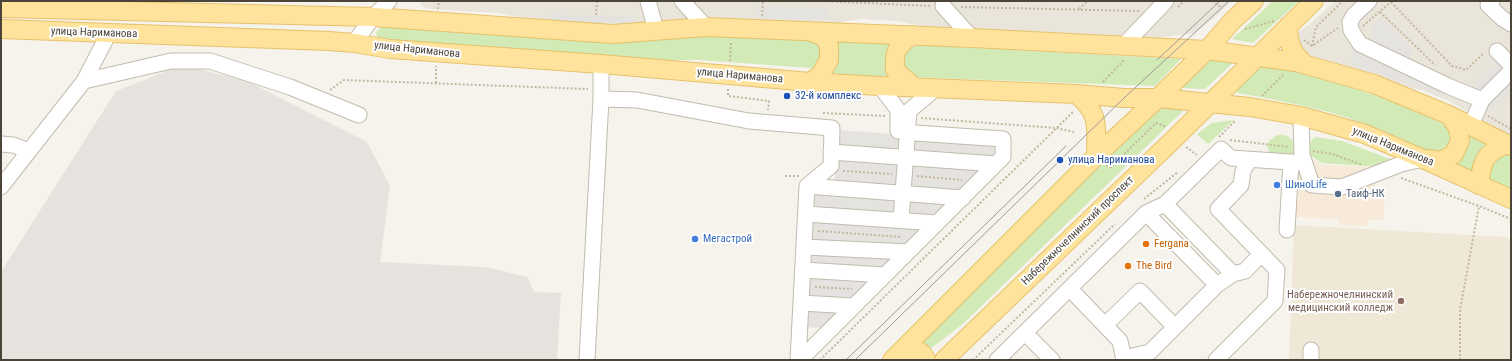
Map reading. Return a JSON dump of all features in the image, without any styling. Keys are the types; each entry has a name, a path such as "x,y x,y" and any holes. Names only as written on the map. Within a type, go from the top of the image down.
{"main road":[{"path":"892,360 1099,160 1254,1"},
{"name":"Набережночелнинский проспект","path":"944,360 1258,56 1284,22 1314,1"},
{"name":"улица Нариманова","path":"1,8 373,17 613,34 706,27 972,38 1126,51 1207,50 1258,56 1307,58 1449,115 1477,112 1510,135"},
{"path":"1284,22 1292,51 1307,58"},
{"name":"улица Нариманова","path":"1,29 354,43 390,50 600,64 810,82 935,89 1077,100 1158,98 1211,102 1301,116 1366,134 1423,158 1511,199"},
{"path":"809,31 824,37 829,46 829,60 820,75 810,82"},
{"path":"912,35 900,44 894,55 895,70 915,88"},
{"path":"1077,100 1084,100 1095,118 1099,160"},
{"path":"1423,158 1441,161 1454,154 1460,141 1458,128 1449,115"},
{"path":"1479,185 1482,168 1486,158 1510,135"},
{"path":"892,360 910,349 918,350 926,360"}],"street":[{"path":"354,43 373,17 389,1"},
{"path":"648,1 656,30"},
{"path":"682,1 706,27"},
{"path":"1369,1 1350,22 1351,30 1360,44 1448,86 1477,112 1511,71"},
{"path":"1492,1 1488,5 1503,19 1511,24"},
{"path":"943,6 972,38"},
{"path":"1126,51 1161,6"},
{"path":"1,187 84,81 109,33"},
{"path":"1492,50 1511,66"},
{"path":"84,81 171,61 210,61 290,87 359,115"},
{"path":"587,360 601,99 600,64"},
{"path":"880,86 898,110 901,157"},
{"path":"897,220 901,157 909,111 935,89"},
{"path":"601,99 638,100 749,121 832,128 830,166 807,186 799,360"},
{"path":"1287,230 1300,158 1301,116"},
{"path":"799,360 1003,157 1003,139 915,133"},
{"path":"1,144 13,145 29,151"},
{"path":"997,360 1146,213 1165,204 1221,149 1231,158 1250,160 1300,158"},
{"path":"831,152 996,164"},
{"path":"1300,158 1312,185 1342,187 1401,164 1423,158"},
{"path":"1216,360 1275,301 1277,270 1218,208 1241,185 1243,171 1250,160"},
{"path":"807,186 963,198"},
{"path":"1165,204 1233,274"},
{"path":"1146,213 1217,285"},
{"path":"806,214 937,223"},
{"path":"804,247 908,252"},
{"path":"1070,289 1120,341 1124,359 1150,352 1217,285 1233,274 1245,271 1261,254"},
{"path":"803,270 885,275"},
{"path":"1105,325 1140,291 1174,327"},
{"path":"801,303 853,306"},
{"path":"1025,333 1052,360"}],"path":[{"path":"428,1 435,1"},
{"path":"596,15 597,1"},
{"path":"763,1 763,6"},
{"path":"820,1 1078,10 1161,6"},
{"path":"1078,10 1088,1"},
{"path":"1212,1 1222,8"},
{"path":"1307,58 1312,46 1316,27 1343,1"},
{"path":"1391,2 1452,66 1466,70 1492,50"},
{"path":"1380,12 1435,66"},
{"path":"1243,29 1284,22"},
{"path":"730,61 732,38"},
{"path":"1100,84 1126,51"},
{"path":"436,66 436,84"},
{"path":"1260,97 1288,70"},
{"path":"729,87 728,96 769,101 768,111"},
{"path":"820,360 1056,128 1077,100"},
{"path":"1477,112 1510,135"},
{"path":"1099,160 1110,166 1156,123 1167,127"},
{"path":"1056,128 1074,132"},
{"path":"1217,139 1300,158 1332,154 1479,206 1511,219"},
{"path":"1183,145 1198,156"},
{"path":"1460,360 1460,310 1479,206"},
{"path":"805,230 902,237"},
{"path":"802,286 890,292"}],"shaded area":[{"path":"419,1 1232,1 1195,33 1156,38 931,28 898,21 862,19 833,23 726,20 633,24 542,22 499,13 429,9 422,6"},
{"path":"1335,1 1511,1 1511,137 1451,102 1422,90 1408,88 1355,69 1301,54 1296,34 1311,23"},
{"path":"758,6 829,8 828,20 758,19"},
{"path":"553,14 631,17 637,24 548,22"},
{"path":"1380,17 1413,50 1410,55 1412,62 1450,79 1444,96 1350,64 1355,47 1369,41 1374,35 1374,31 1371,26"},
{"path":"1511,49 1511,90 1488,112 1468,90"},
{"path":"182,65 247,81 367,142 390,186 380,262 485,267 527,277 534,292 561,293 557,360 1,360 1,272 116,91"},
{"path":"839,130 995,142 995,157 824,328 801,327 809,190 834,191"},
{"path":"1309,156 1322,165 1374,167 1378,180 1373,188 1373,195 1385,196 1383,220 1368,220 1368,226 1339,225 1339,219 1294,217 1296,176"},
{"name":"Набережночелнинский медицинский колледж","path":"1294,225 1506,237 1511,241 1511,360 1289,360"}],"green space":[{"path":"1273,1 1299,1 1253,43 1232,39"},
{"path":"382,26 808,37 824,48 817,65 812,68 699,60 632,60 380,39 376,32"},
{"path":"832,38 894,39 888,51 886,60 888,68 896,80 827,75"},
{"path":"917,45 1181,59 1155,86 909,77 904,69 903,53 908,48"},
{"path":"1212,59 1236,60 1205,89 1180,88"},
{"path":"1261,64 1342,84 1434,119 1442,123 1452,132 1451,147 1436,154 1349,118 1306,106 1233,92"},
{"path":"1161,107 1185,109 964,323 926,352 917,343"},
{"path":"1234,120 1208,144 1197,134 1212,123"},
{"path":"1467,130 1494,144 1473,175 1447,163"},
{"path":"1277,135 1286,135 1292,139 1295,150 1294,155 1270,154 1267,146 1269,141"},
{"path":"1315,137 1342,141 1390,159 1388,162 1379,167 1322,163 1309,155 1310,145"},
{"path":"1504,151 1511,156 1511,192 1487,179 1490,164"}],"tram line":[{"path":"1157,60 1220,1"},
{"path":"855,360 1124,98 1229,1"},
{"path":"846,360 1066,146"}],"place":[{"name":"32-й комплекс","path":"787,96"},
{"name":"улица Нариманова","path":"1060,160"},
{"name":"ШиноLife","path":"1277,185"},
{"name":"Таиф-НК","path":"1338,194"},
{"name":"Мегастрой","path":"695,239"},
{"name":"Fergana","path":"1146,244"},
{"name":"The Bird","path":"1128,266"},
{"name":"Набережночелнинский медицинский колледж","path":"1401,301"}]}
